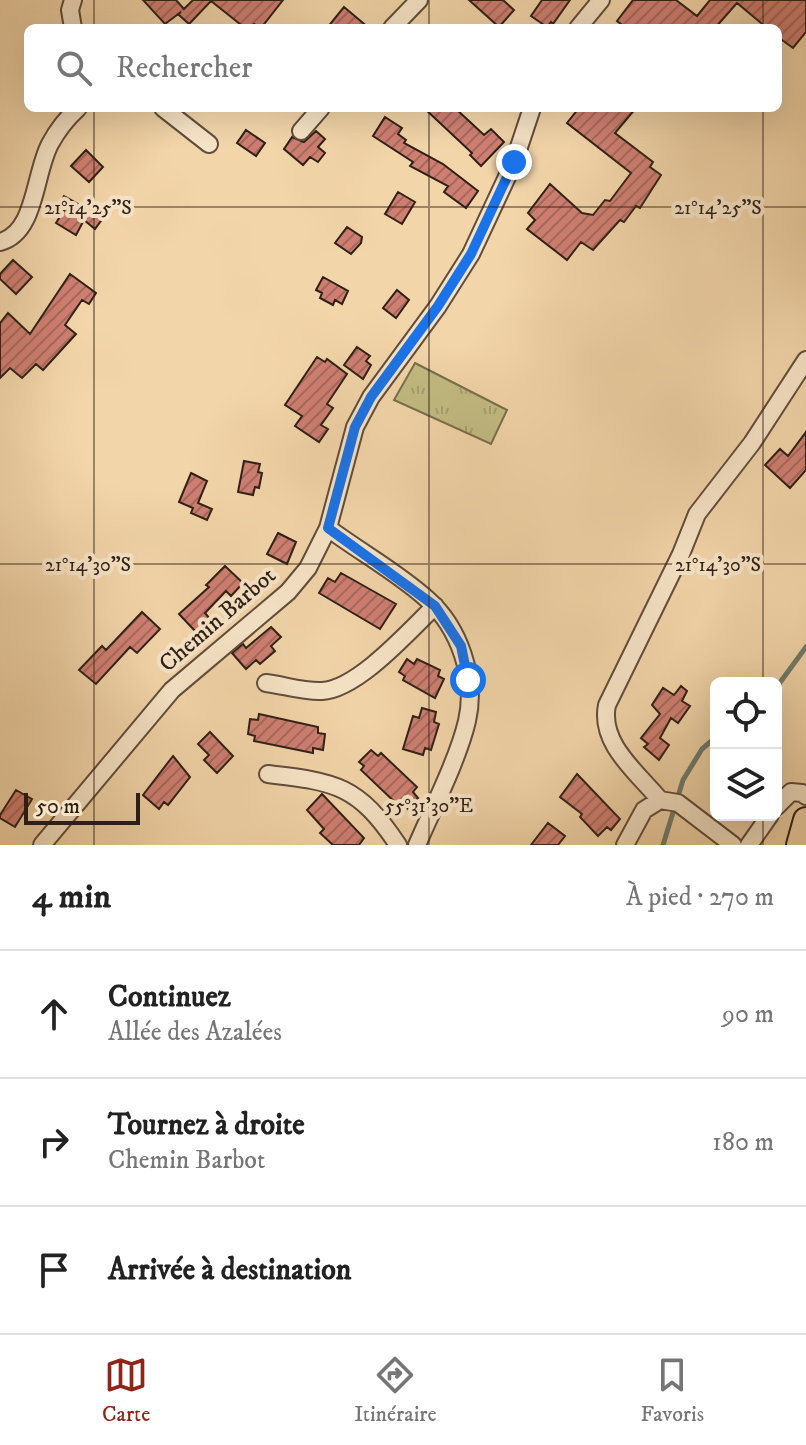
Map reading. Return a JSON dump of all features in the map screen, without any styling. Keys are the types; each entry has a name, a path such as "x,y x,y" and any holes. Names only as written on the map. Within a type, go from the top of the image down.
{"main road":[{"path":"799,845 806,820"}],"street":[{"path":"72,24 73,0"},
{"path":"396,24 419,0"},
{"path":"581,24 601,0"},
{"path":"0,242 13,236 26,221 36,178 50,144 75,112"},
{"path":"168,112 209,144"},
{"path":"301,131 318,112"},
{"name":"Chemin Barbot","path":"42,845 172,690 288,592 308,568 328,528 355,427 371,397 438,306 471,254 514,162 531,112"},
{"path":"733,845 678,803 660,800 610,740 605,717 607,705 681,554 697,514 752,443 806,360"},
{"path":"328,528 435,606 461,646 468,680 468,719 417,845"},
{"path":"266,683 323,691 350,680 380,659 435,606"},
{"path":"268,774 318,780 350,792 384,824 398,845"},
{"path":"782,801 791,792 806,796"},
{"path":"625,845 644,810 660,800"},
{"path":"749,845 766,821"}],"green space":[{"path":"415,363 507,410 491,444 394,400"}],"building":[{"path":"143,0 176,0 184,9 193,0 283,0 264,24 240,24 211,1 189,24 178,14 165,24"},
{"path":"469,0 503,0 514,10 502,24 496,24"},
{"path":"542,0 570,0 553,24 543,24 531,16"},
{"path":"633,0 676,0 697,16 710,0 806,0 806,32 793,48 782,40 782,24 762,24 737,3 719,24 621,24 617,21"},
{"path":"344,7 364,24 330,24"},
{"path":"428,112 459,112 484,135 491,129 504,142 481,166 470,155 472,153"},
{"path":"576,112 633,112 615,133 653,162 650,167 661,175 640,208 636,206 624,222 620,220 593,250 581,242 567,260 527,229 535,220 528,213 550,184 582,213 593,215 605,200 610,201 631,173 567,123"},
{"path":"385,117 402,128 398,134 406,140 404,143 443,164 478,191 466,208 444,192 448,186 410,166 413,162 373,136"},
{"path":"246,130 265,143 256,156 237,143"},
{"path":"316,131 325,139 318,147 325,153 318,162 310,157 303,165 284,149 292,137 304,142"},
{"path":"86,150 103,167 89,182 71,166"},
{"path":"398,192 415,202 402,224 385,214"},
{"path":"64,196 103,218 95,229 84,220 76,235 56,223 66,207 60,203"},
{"path":"347,227 362,237 361,243 351,254 335,243"},
{"path":"13,260 32,277 16,294 0,279 0,274"},
{"path":"70,274 96,293 89,304 82,300 65,325 76,334 43,370 36,364 22,378 10,368 0,378 0,323 8,313 30,334"},
{"path":"323,277 348,291 342,304 335,300 333,305 320,298 322,293 316,290"},
{"path":"397,290 409,300 396,318 383,308"},
{"path":"357,347 370,356 366,361 371,365 363,379 344,365"},
{"path":"317,357 325,362 327,359 347,374 327,404 333,408 321,425 328,429 319,442 295,426 302,416 285,405"},
{"path":"806,432 806,470 790,488 765,465 780,449 788,456"},
{"path":"244,461 260,464 259,488 255,487 253,495 238,492"},
{"path":"191,473 207,481 198,503 212,509 207,520 191,513 193,508 179,502"},
{"path":"278,533 296,542 287,564 267,554"},
{"path":"225,566 243,583 231,596 226,591 205,613 210,619 196,632 179,614 209,587 206,585"},
{"path":"341,573 396,604 380,629 319,593 328,578 335,582"},
{"path":"142,612 160,629 137,653 130,647 96,684 79,670 102,646 106,650"},
{"path":"271,627 281,637 271,646 275,651 260,664 256,660 246,669 232,653 243,644 246,648"},
{"path":"407,659 414,664 417,659 440,670 438,676 444,679 435,698 403,680 405,676 399,672"},
{"path":"681,686 687,691 682,701 690,706 678,723 671,718 660,738 669,745 659,760 644,747 648,744 641,738 660,714 652,705 663,688 674,695"},
{"path":"422,708 436,712 434,722 439,724 431,750 425,748 423,755 403,749 413,716 419,718"},
{"path":"259,714 318,727 318,733 325,734 323,750 313,748 313,753 254,741 255,736 248,734 250,719 258,720"},
{"path":"210,732 233,756 217,773 204,760 209,755 198,744"},
{"path":"371,750 378,756 381,753 417,787 413,792 418,798 408,809 404,804 401,808 361,770 364,766 359,762"},
{"path":"173,756 190,777 168,805 164,802 159,809 143,795"},
{"path":"577,774 620,819 611,830 607,827 598,836 580,817 582,814 560,797"},
{"path":"16,790 32,799 15,827 0,815"},
{"path":"322,794 364,838 359,845 333,845 320,833 324,829 307,810"},
{"path":"548,823 565,836 558,845 531,845"}],"waterway":[{"path":"782,680 806,647"},
{"path":"663,845 683,780 702,749 710,742"}],"route":[{"path":"468,680 461,646 435,606 328,528 355,427 371,397 438,306 471,254 514,162"}]}
